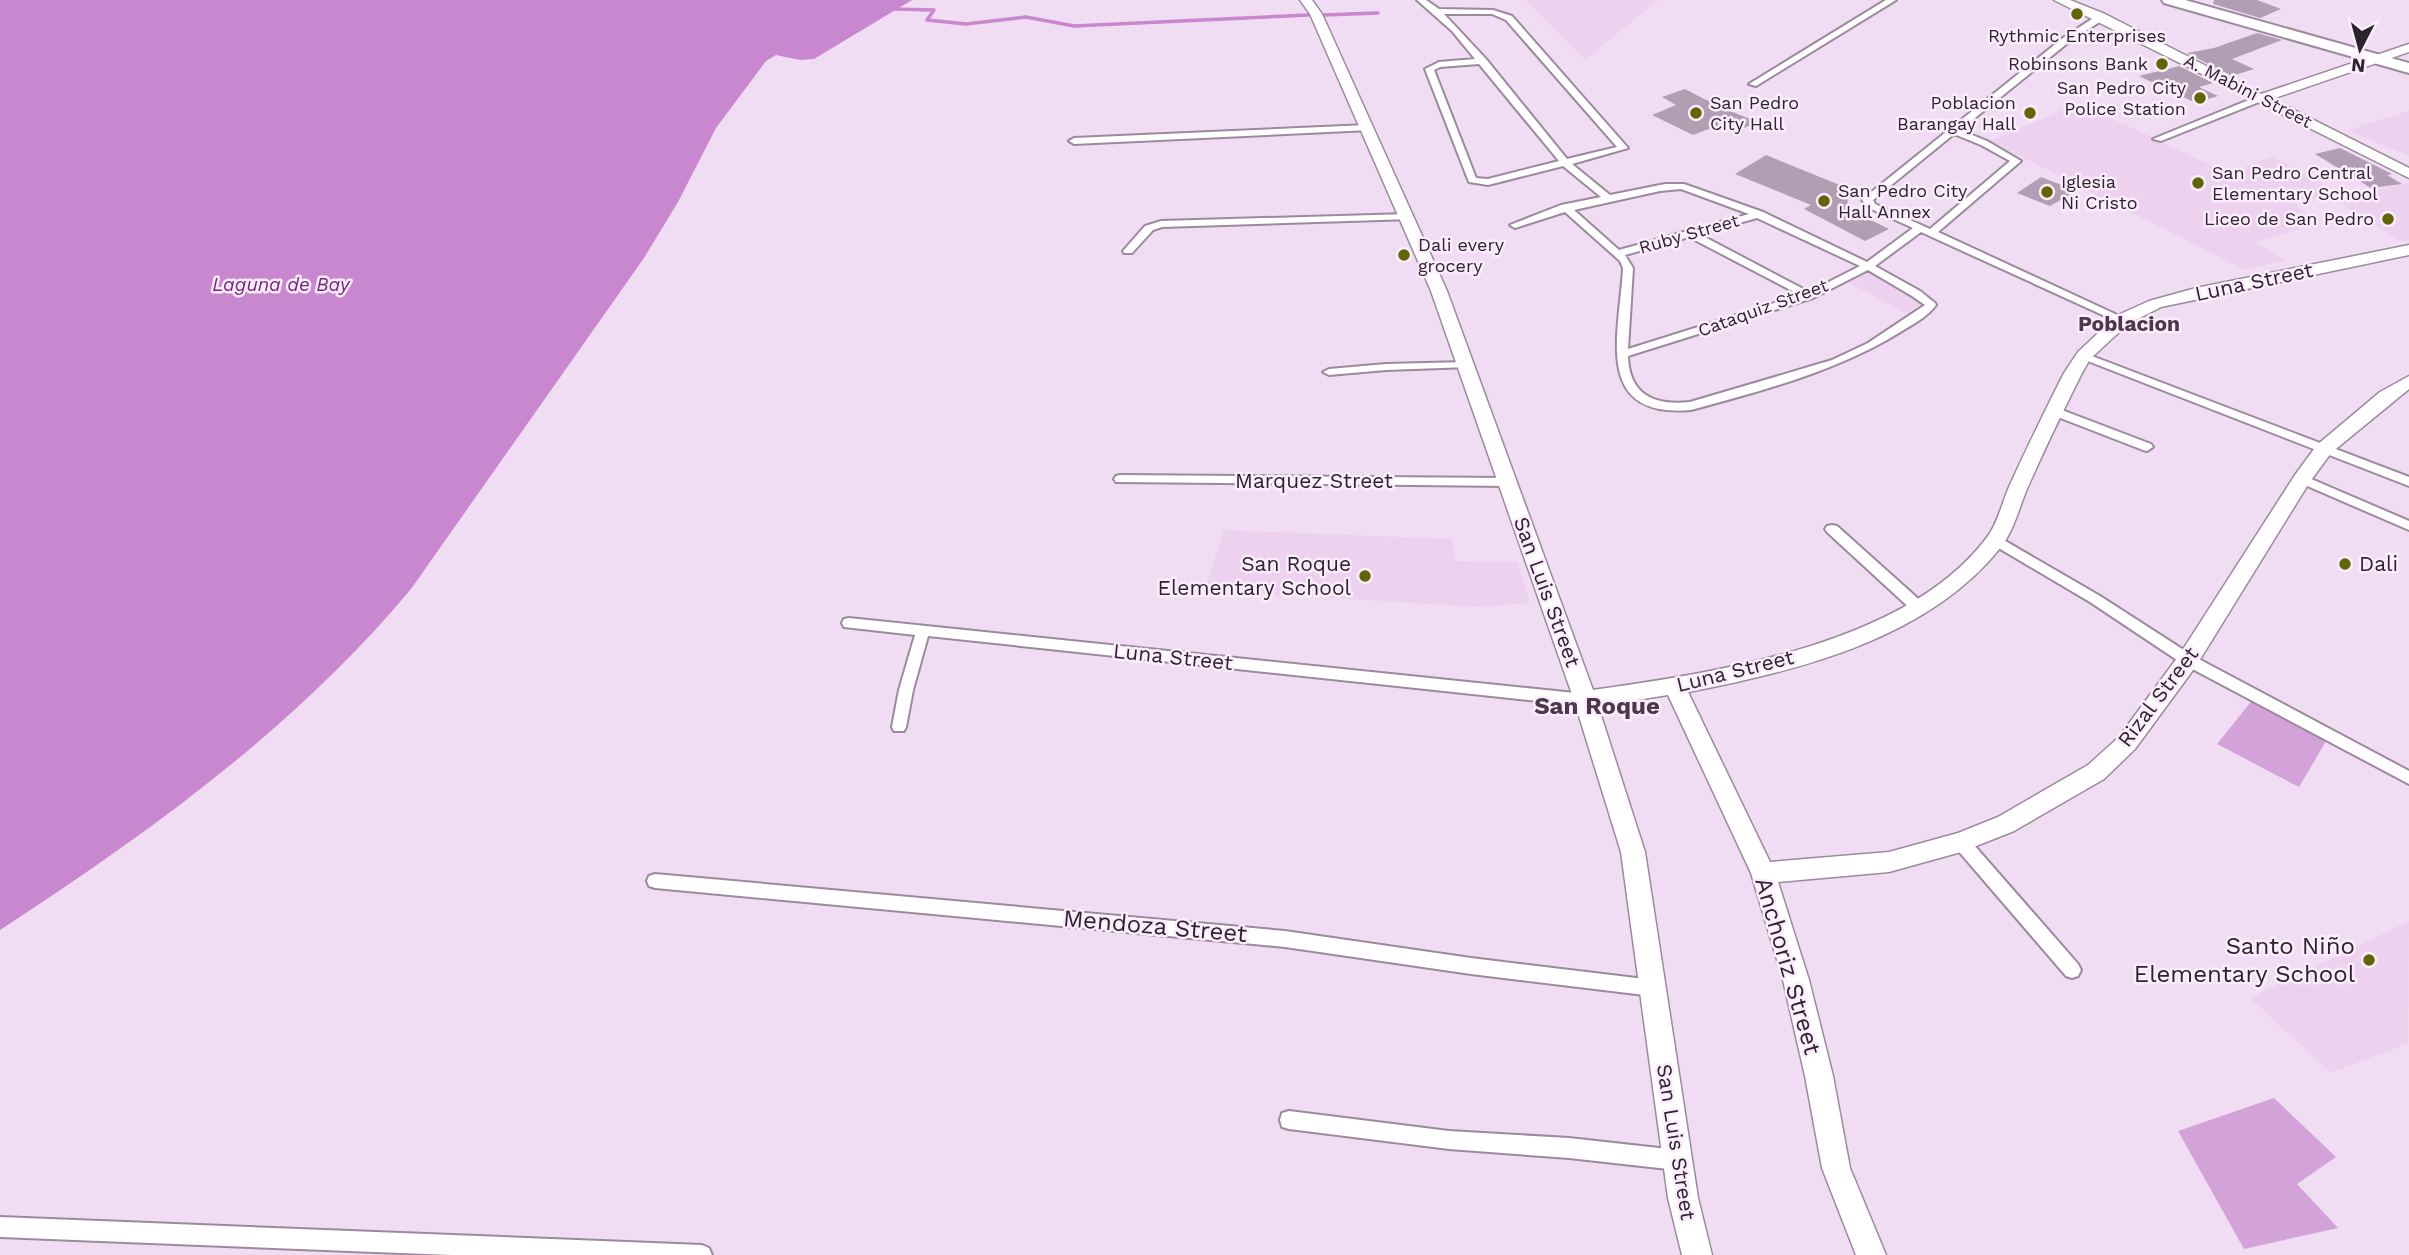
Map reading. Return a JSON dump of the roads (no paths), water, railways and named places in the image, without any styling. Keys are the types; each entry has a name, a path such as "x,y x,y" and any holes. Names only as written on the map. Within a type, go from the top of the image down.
{"highway":[{"path":"2169,0 2409,68"}],"street":[{"name":"San Luis Street","path":"1306,0 1316,14 1439,291 1585,700 1633,852 1683,1198 1697,1255"},
{"path":"1420,0 1437,10 1483,61 1566,164 1608,198"},
{"path":"1753,84 1892,0"},
{"name":"A. Mabini Street","path":"2060,0 2087,9"},
{"name":"A. Mabini Street","path":"2073,0 2101,17 2409,174"},
{"path":"1437,10 1493,12 1506,16 1623,148 1566,164 1488,182 1477,182 1469,177 1429,69 1439,65 1483,61"},
{"path":"2101,17 2066,40 1867,200 1872,206 2122,320"},
{"path":"2158,139 2261,98 2409,48"},
{"path":"1074,141 1367,128"},
{"name":"Cataquiz Street","path":"1624,354 1809,296 1866,267 1926,231 2015,164 2010,156 1954,131"},
{"path":"1515,225 1565,207 1681,186 1759,214 1866,267 1923,298 1931,306 1872,345 1836,362 1691,406 1673,409 1655,406 1636,391 1622,371 1629,268 1619,253 1565,207"},
{"name":"Ruby Street","path":"1619,253 1759,214"},
{"path":"1128,251 1149,228 1161,224 1408,217"},
{"path":"1692,234 1809,296"},
{"name":"Luna Street","path":"849,623 1585,700 1675,687 1787,660 1874,630 1919,608 1955,583 1995,540 2053,411 2084,356 2122,320 2155,304 2196,293 2409,250"},
{"path":"2084,356 2409,482"},
{"path":"1329,372 1466,365"},
{"name":"Rizal Street","path":"1763,873 1889,862 1961,842 2006,824 2096,772 2127,743 2188,660 2301,479 2324,449 2386,396 2409,381"},
{"path":"2053,411 2147,447"},
{"name":"Marquez Street","path":"1120,479 1508,482"},
{"path":"2301,479 2409,526"},
{"path":"1832,529 1919,608"},
{"path":"1995,540 2095,598 2188,660 2409,778"},
{"path":"899,727 905,690 923,631"},
{"name":"Anchoriz Street","path":"1675,687 1763,873 1796,980 1819,1076 1836,1168 1871,1255"},
{"path":"1961,842 2072,970"},
{"name":"Mendoza Street","path":"655,881 1285,939 1471,966 1653,988"},
{"path":"1289,1120 1449,1140 1569,1148 1677,1160"},
{"path":"0,1227 702,1255"}],"water":[{"name":"Laguna de Bay","path":"0,0 912,0 814,59 800,60 776,55 766,61 716,128 678,202 644,258 411,589 367,639 270,732 219,774 111,855 0,930"}],"waterway":[{"path":"894,9 934,10 927,20 966,24 1026,17 1074,26 1308,15"},
{"path":"1323,15 1378,13"}],"place":[{"name":"Rythmic Enterprises","path":"2077,14"},
{"name":"Robinsons Bank","path":"2162,64"},
{"name":"San Pedro City Police Station","path":"2200,98"},
{"name":"San Pedro City Hall","path":"1696,113"},
{"name":"Poblacion Barangay Hall","path":"2030,113"},
{"name":"San Pedro Central Elementary School","path":"2198,183"},
{"name":"Iglesia Ni Cristo","path":"2047,192"},
{"name":"San Pedro City Hall Annex","path":"1824,201"},
{"name":"Liceo de San Pedro","path":"2388,219"},
{"name":"Dali every grocery","path":"1404,255"},
{"name":"Dali","path":"2345,564"},
{"name":"San Roque Elementary School","path":"1365,576"},
{"name":"Santo Niño Elementary School","path":"2369,960"}],"district":[{"name":"Poblacion","path":"2129,324"},
{"name":"San Roque","path":"1597,706"}]}
